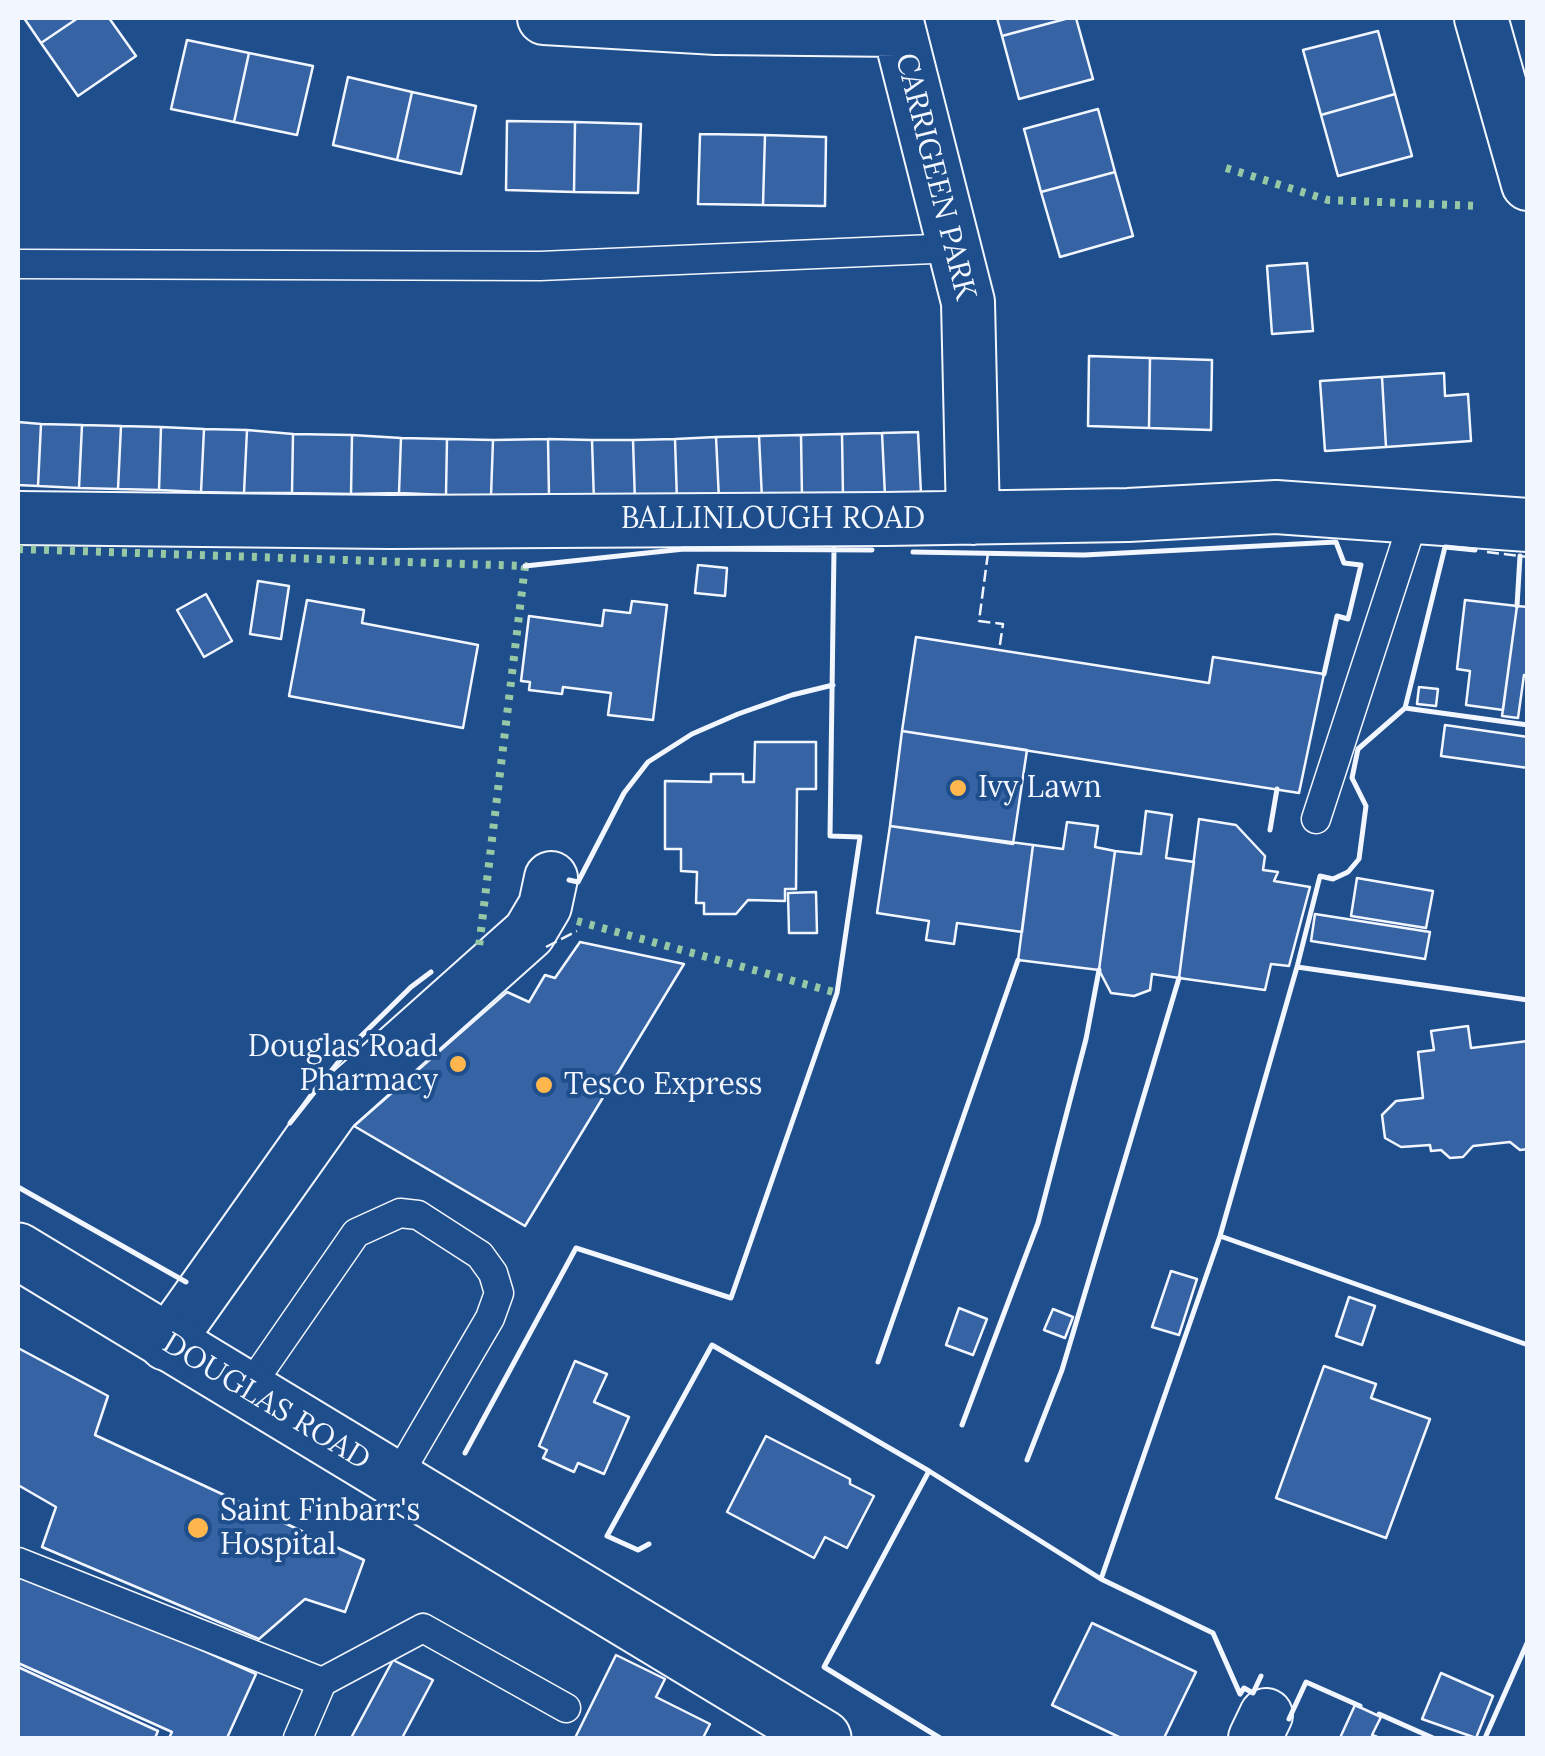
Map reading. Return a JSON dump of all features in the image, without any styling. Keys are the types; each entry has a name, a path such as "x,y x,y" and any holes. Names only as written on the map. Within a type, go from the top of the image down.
{"main road":[{"name":"DOUGLAS ROAD","path":"18,1251 823,1738"}],"street":[{"path":"544,18 716,28 897,24"},
{"path":"1481,18 1528,184"},
{"name":"CARRIGEEN PARK","path":"897,24 968,302 973,518"},
{"name":"BALLINLOUGH ROAD","path":"18,518 390,522 973,518 1276,507 1528,525"},
{"path":"166,1344 334,1107 529,933 545,906 552,878"}],"lane":[{"path":"18,264 540,266 956,248"},
{"path":"1316,819 1415,514"},
{"path":"248,1389 356,1233 400,1213 418,1215 480,1255 493,1272 499,1293 490,1318 396,1480"},
{"path":"18,1562 322,1682"},
{"path":"298,1738 322,1682 423,1628 566,1708"}],"building":[{"path":"24,18 78,18 41,43"},
{"path":"78,18 109,18 136,56 78,96 41,43"},
{"path":"997,18 1069,18 1002,36"},
{"path":"1076,18 1093,79 1019,99 1002,36"},
{"path":"1378,31 1395,94 1321,115 1303,50"},
{"path":"187,40 249,53 234,122 171,109"},
{"path":"249,53 313,66 297,135 234,122"},
{"path":"348,77 412,92 397,160 333,145"},
{"path":"412,92 476,106 461,174 397,160"},
{"path":"1395,94 1412,156 1338,176 1321,115"},
{"path":"1098,109 1115,172 1041,192 1024,129"},
{"path":"507,121 575,122 574,192 506,190"},
{"path":"575,122 641,124 638,193 574,192"},
{"path":"700,134 765,135 763,205 698,204"},
{"path":"765,135 826,137 825,206 763,205"},
{"path":"1115,172 1133,236 1060,257 1041,192"},
{"path":"1307,263 1313,331 1272,334 1267,266"},
{"path":"1089,356 1150,358 1149,428 1088,426"},
{"path":"1150,358 1212,360 1211,430 1149,428"},
{"path":"1444,373 1445,396 1468,394 1471,441 1386,447 1382,377"},
{"path":"1382,377 1386,447 1325,451 1320,381"},
{"path":"18,422 41,424 38,486 18,485"},
{"path":"41,424 82,425 79,488 38,486"},
{"path":"82,425 121,426 118,489 79,488"},
{"path":"121,426 161,427 159,490 118,489"},
{"path":"161,427 204,429 201,492 159,490"},
{"path":"204,429 247,430 244,493 201,492"},
{"path":"247,430 293,434 292,493 244,493"},
{"path":"918,432 921,494 885,496 882,433"},
{"path":"882,433 885,496 843,497 842,434"},
{"path":"293,434 352,435 351,494 292,493"},
{"path":"842,434 843,497 802,498 801,435"},
{"path":"352,435 401,438 399,493 351,494"},
{"path":"801,435 802,498 762,499 759,436"},
{"path":"759,436 762,499 719,500 716,437"},
{"path":"716,437 719,500 677,501 675,439"},
{"path":"401,438 447,439 446,495 399,493"},
{"path":"447,439 493,440 491,496 446,495"},
{"path":"548,439 592,440 594,502 549,497"},
{"path":"548,439 549,497 491,496 493,440"},
{"path":"675,439 677,501 635,502 633,440"},
{"path":"592,440 633,440 635,502 594,502"},
{"path":"698,565 727,568 725,596 695,593"},
{"path":"258,581 289,586 281,639 250,634"},
{"path":"206,594 232,641 204,657 177,610"},
{"path":"307,600 364,610 362,623 478,645 463,728 289,696"},
{"path":"1465,600 1517,606 1503,710 1466,705 1470,671 1457,669"},
{"path":"632,601 667,605 653,720 608,715 611,693 563,687 562,694 529,690 530,682 521,681 529,616 602,626 604,610 630,613"},
{"path":"1517,606 1528,607 1528,675 1524,675 1518,718 1502,716"},
{"path":"916,637 1209,683 1213,657 1324,674 1299,793 902,731"},
{"path":"1419,687 1438,689 1436,706 1417,704"},
{"path":"1445,725 1528,737 1528,768 1441,756"},
{"name":"Ivy Lawn","path":"902,731 1027,750 1013,844 890,826"},
{"path":"755,742 816,742 816,789 797,789 796,889 785,889 785,901 748,900 736,914 704,914 704,903 696,903 697,872 681,871 681,849 665,849 665,781 711,782 711,774 743,774 743,782 754,782"},
{"path":"1146,811 1172,815 1166,858 1194,862 1179,978 1152,974 1150,990 1134,996 1111,993 1099,970 1115,851 1141,854"},
{"path":"1199,819 1236,825 1265,856 1263,870 1278,872 1274,881 1310,887 1289,966 1271,964 1265,990 1179,978"},
{"path":"1067,822 1098,826 1095,847 1115,851 1099,970 1018,960 1033,845 1063,849"},
{"path":"890,826 1033,845 1022,932 957,923 954,944 926,940 929,921 877,913"},
{"path":"1357,878 1433,891 1426,928 1351,916"},
{"path":"816,892 817,933 789,933 788,893"},
{"path":"1315,914 1430,932 1425,959 1311,941"},
{"path":"580,942 684,964 525,1226 354,1126 507,992 529,1002 545,975 555,978"},
{"path":"1468,1026 1471,1048 1528,1041 1528,1149 1520,1150 1510,1142 1473,1146 1463,1157 1450,1158 1441,1150 1431,1151 1430,1145 1401,1147 1385,1138 1382,1115 1396,1101 1423,1098 1418,1052 1434,1050 1431,1031"},
{"path":"1171,1271 1197,1279 1179,1335 1152,1327"},
{"path":"1349,1297 1375,1306 1362,1345 1336,1336"},
{"path":"959,1308 987,1319 973,1355 946,1345"},
{"path":"1053,1309 1073,1317 1065,1338 1044,1330"},
{"path":"18,1348 108,1396 95,1435 364,1560 345,1612 305,1599 259,1639 42,1547 56,1507 18,1485"},
{"path":"575,1361 607,1374 594,1402 629,1417 604,1474 578,1463 574,1472 543,1458 547,1450 539,1446"},
{"path":"1324,1366 1376,1384 1371,1398 1430,1419 1386,1538 1276,1498"},
{"path":"766,1436 850,1479 850,1484 874,1496 847,1548 825,1537 814,1558 727,1512"},
{"path":"18,1568 256,1674 227,1738 169,1738 172,1732 18,1663"},
{"path":"1092,1623 1196,1672 1164,1738 1121,1738 1052,1705"},
{"path":"616,1655 665,1679 656,1697 710,1724 703,1738 575,1738"},
{"path":"393,1660 433,1680 402,1738 351,1738"},
{"path":"18,1667 158,1731 155,1738 18,1738"},
{"path":"1441,1673 1493,1696 1476,1738 1422,1719"},
{"path":"1355,1705 1381,1717 1372,1735 1380,1738 1340,1738"}],"hedge":[{"path":"1226,168 1328,200 1481,206"},
{"path":"18,549 525,566 479,947"},
{"path":"577,921 837,993"}],"fence":[{"path":"1487,552 1528,557"},
{"path":"988,553 979,621 1003,624 999,651"},
{"path":"546,947 577,931"}],"wall":[{"path":"913,552 1084,555 1336,542 1344,563 1361,565 1348,619 1337,616 1324,674"},
{"path":"1475,550 1445,547 1405,708 1358,749 1352,778 1366,806 1359,859 1348,872 1333,879 1320,876 1297,967 1528,1000"},
{"path":"525,566 684,549 872,550"},
{"path":"465,1453 576,1248 731,1298 837,993 860,837 830,836 834,549"},
{"path":"1517,606 1520,556"},
{"path":"569,880 578,882 624,793 648,762 692,734 738,714 833,685"},
{"path":"1405,708 1528,725"},
{"path":"1270,830 1277,789"},
{"path":"878,1362 1018,960"},
{"path":"1261,1676 1253,1693 1244,1688 1240,1694 1213,1633 1101,1579 1220,1236 1297,967"},
{"path":"962,1425 1038,1223 1086,1039 1099,970"},
{"path":"290,1123 351,1046 431,972"},
{"path":"1027,1460 1062,1370 1179,978"},
{"path":"18,1187 186,1282"},
{"path":"1220,1236 1528,1345"},
{"path":"649,1544 638,1550 607,1536 712,1345 929,1471"},
{"path":"940,1738 824,1667 929,1471 1101,1579"},
{"path":"1485,1738 1528,1641"},
{"path":"1289,1719 1306,1682 1360,1706"},
{"path":"1379,1714 1433,1738"}],"place":[{"name":"Ivy Lawn","path":"958,788"},
{"name":"Douglas Road Pharmacy","path":"458,1064"},
{"name":"Tesco Express","path":"544,1085"},
{"name":"Saint Finbarr's Hospital","path":"198,1528"}]}
